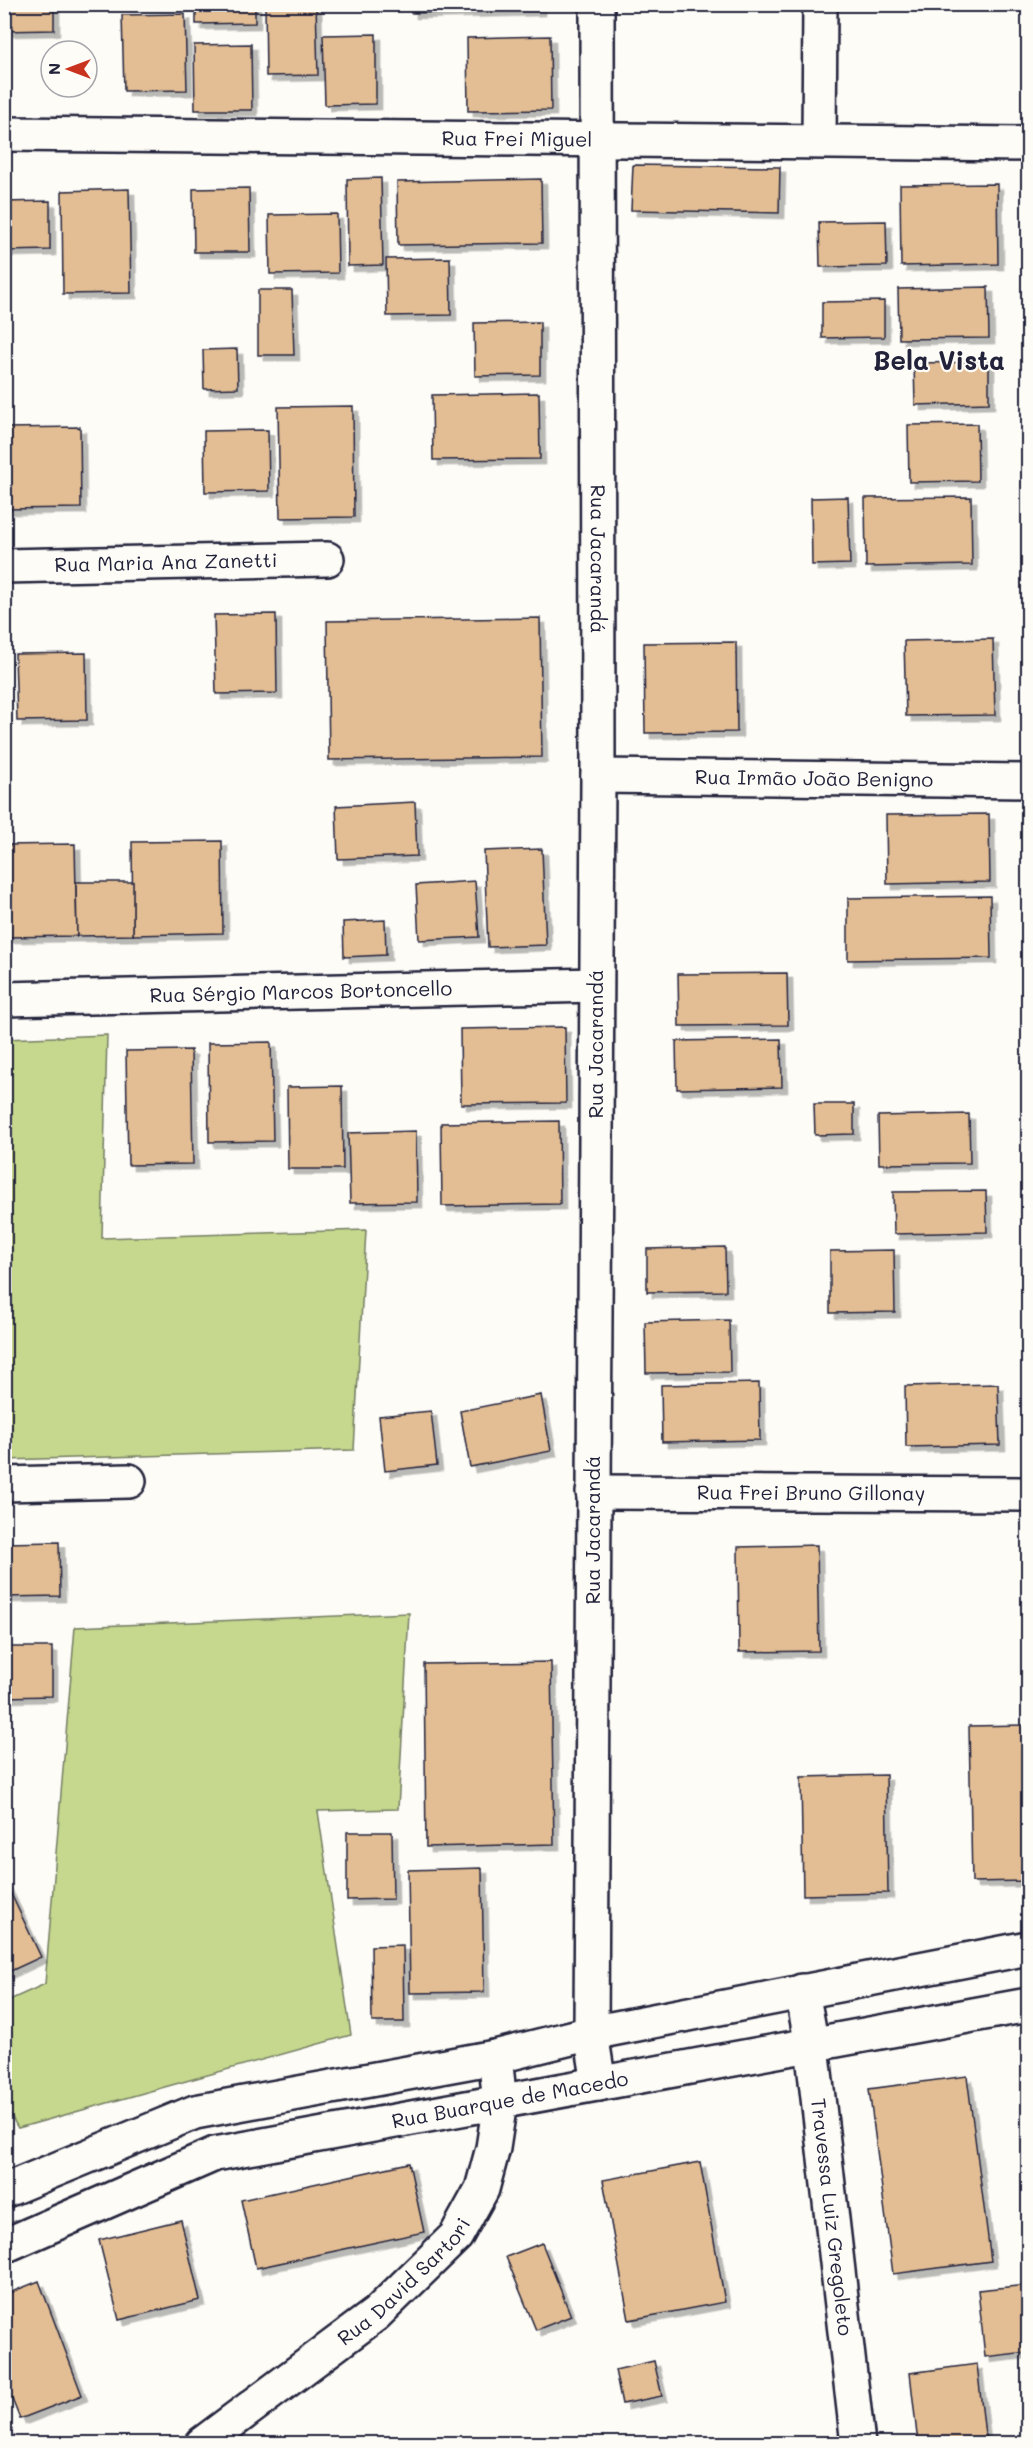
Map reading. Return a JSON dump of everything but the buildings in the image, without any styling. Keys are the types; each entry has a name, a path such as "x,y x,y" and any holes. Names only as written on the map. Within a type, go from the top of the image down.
{"street":[{"name":"Rua Jacarandá","path":"597,4 598,776 591,2033 599,2084"},
{"path":"819,141 820,4"},
{"name":"Rua Frei Miguel","path":"4,134 1029,144"},
{"name":"Rua Maria Ana Zanetti","path":"4,566 327,559"},
{"name":"Rua Irmão João Benigno","path":"598,776 1029,781"},
{"name":"Rua Sérgio Marcos Bortoncello","path":"4,999 596,985"},
{"path":"4,1484 129,1480"},
{"name":"Rua Frei Bruno Gillonay","path":"593,1492 1029,1494"},
{"path":"4,2191 195,2112 495,2057 591,2033 1029,1948"},
{"name":"Travessa Luiz Gregoleto","path":"802,1991 812,2046 858,2444"},
{"name":"Rua Buarque de Macedo","path":"4,2246 215,2154 1029,2005"},
{"name":"Rua David Sartori","path":"202,2444 376,2314 456,2236 482,2189 493,2148 501,2102 495,2057"},
{"path":"238,2104 250,2148"}],"green space":[{"path":"107,1035 102,1238 366,1230 354,1450 5,1460 5,1039"},
{"path":"409,1613 398,1809 318,1811 351,2035 18,2128 5,2105 5,2002 45,1984 75,1627"}],"district":[{"name":"Bela Vista","path":"939,361"}]}
